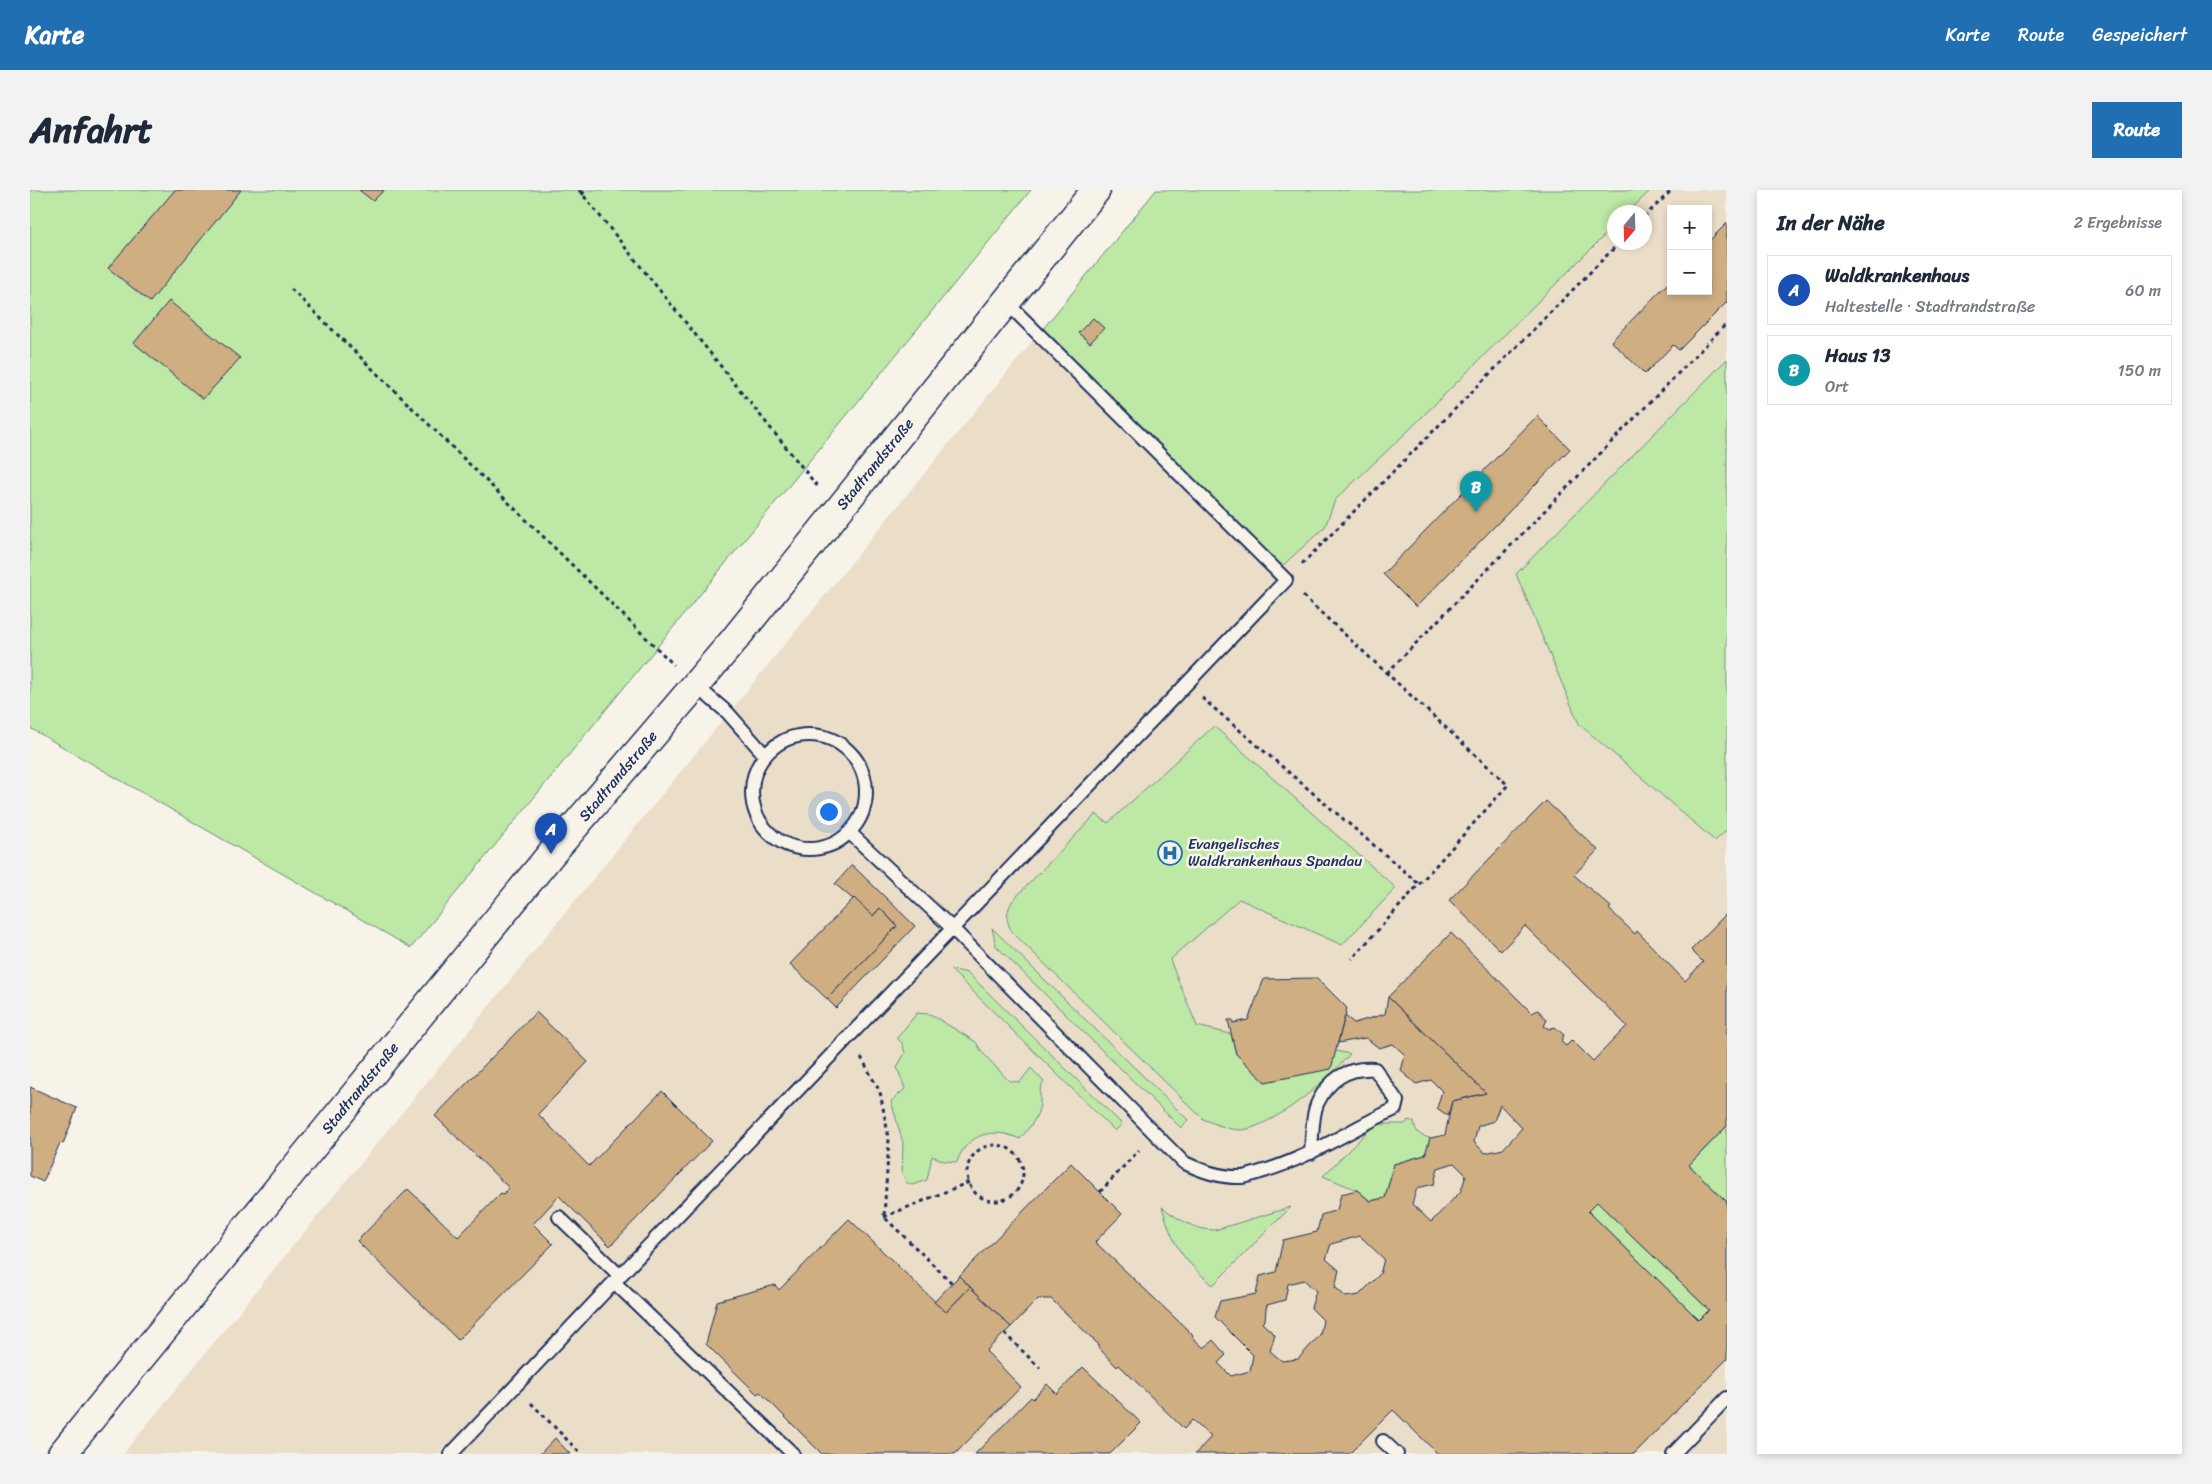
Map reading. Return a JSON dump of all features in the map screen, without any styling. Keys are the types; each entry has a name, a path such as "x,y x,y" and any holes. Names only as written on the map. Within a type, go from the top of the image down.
{"street":[{"name":"Stadtrandstraße","path":"62,1454 551,854 695,685 838,511 1096,190"}],"lane":[{"path":"451,1454 1286,580 1006,302"},
{"path":"695,685 728,713 764,754"},
{"path":"809,734 828,737 845,747 858,761 866,780 867,799 861,818 850,833 835,844 817,849 798,848 780,842 766,830 756,814 752,796 753,778 764,754 790,738 809,734"},
{"path":"850,833 953,929 1183,1162 1205,1173 1242,1177 1281,1166 1328,1146 1360,1125 1395,1109 1397,1100 1375,1068 1358,1067 1337,1078 1322,1096 1317,1103 1310,1153"},
{"path":"559,1218 617,1279 793,1454"},
{"path":"1673,1454 1727,1398"},
{"path":"1383,1441 1397,1454"}],"path":[{"path":"579,190 838,511"},
{"path":"582,195 585,190"},
{"path":"1652,209 1672,190"},
{"path":"1352,959 1508,785 1286,580 1612,250"},
{"path":"291,289 695,685"},
{"path":"1387,673 1727,323"},
{"path":"1186,685 1418,884"},
{"path":"849,1037 880,1092 889,1139 884,1217 952,1283"},
{"path":"1100,1192 1155,1133"},
{"path":"990,1145 1001,1145 1011,1150 1019,1158 1023,1168 1023,1179 1018,1189 1010,1196 1000,1200 989,1200 979,1195 969,1182 967,1166 972,1156 980,1149 990,1145"},
{"path":"884,1217 969,1182"},
{"path":"1004,1333 1040,1368"},
{"path":"514,1386 581,1454"}],"shaded area":[{"name":"Evangelisches Waldkrankenhaus Spandau","path":"1156,190 1727,190 1727,1454 123,1454"}],"green space":[{"path":"30,190 1031,190 411,948 30,728"},
{"path":"1156,190 1651,190 1635,205 1607,205 1607,233 1409,430 1335,500 1325,527 1282,566 1042,330"},
{"path":"1727,359 1727,830 1715,841 1579,724 1516,574"},
{"path":"1214,726 1396,888 1342,945 1239,899 1170,960 1197,1026 1231,1034 1236,1054 1265,1082 1336,1051 1350,1054 1329,1076 1289,1108 1261,1124 1242,1130 1225,1127 1203,1119 1013,933 1008,921 1008,912 1013,900 1096,814 1108,823"},
{"path":"992,928 1188,1120 1181,1128 996,946"},
{"path":"950,969 968,973 1122,1124 1115,1131"},
{"path":"917,1013 930,1014 976,1042 982,1052 1009,1081 1020,1082 1031,1068 1044,1082 1040,1091 1038,1113 1020,1139 1001,1133 991,1133 974,1139 967,1144 957,1162 944,1161 932,1156 927,1180 912,1185 906,1182 902,1173 903,1143 891,1101 905,1089 897,1067 905,1053 902,1043 897,1038"},
{"path":"1408,1120 1414,1122 1419,1133 1430,1138 1425,1155 1394,1164 1385,1198 1370,1201 1357,1190 1323,1176 1376,1124 1405,1124"},
{"path":"1727,1126 1727,1202 1689,1165"},
{"path":"1597,1202 1709,1310 1699,1320 1588,1211"},
{"path":"1162,1207 1180,1220 1193,1226 1215,1230 1291,1207 1213,1285 1193,1267 1180,1251"}],"building":[{"path":"175,190 241,190 150,302 108,268"},
{"path":"359,190 384,190 373,201"},
{"path":"1727,223 1727,302 1679,350 1673,345 1645,374 1611,341 1667,284 1667,295 1712,295 1712,238"},
{"path":"169,301 240,358 203,399 134,343"},
{"path":"1093,318 1104,328 1090,343 1078,333"},
{"path":"1537,416 1570,449 1416,607 1383,574"},
{"path":"1546,801 1598,850 1574,875 1611,907 1609,909 1635,934 1637,931 1685,981 1703,962 1691,950 1727,913 1727,1126 1689,1165 1727,1202 1727,1359 1634,1454 1438,1454 1393,1410 1349,1454 1195,1454 1211,1437 1192,1420 1184,1429 1119,1365 1117,1367 1097,1346 1099,1345 1051,1299 1038,1299 1011,1327 959,1276 1071,1163 1122,1214 1095,1242 1193,1335 1192,1337 1204,1348 1213,1340 1226,1355 1218,1363 1231,1376 1250,1371 1253,1355 1215,1317 1220,1301 1256,1294 1260,1276 1276,1272 1283,1240 1317,1232 1321,1215 1337,1210 1341,1194 1357,1190 1370,1201 1385,1198 1394,1164 1425,1155 1430,1138 1445,1135 1452,1101 1486,1093 1388,997 1451,933 1532,1013 1538,1010 1547,1020 1544,1026 1549,1029 1555,1027 1564,1035 1561,1042 1566,1046 1572,1040 1593,1061 1627,1026 1525,926 1501,951 1449,900","holes":["1500,1105 1522,1128 1503,1149 1485,1153 1474,1142 1478,1126 1494,1121","1454,1163 1466,1175 1461,1191 1431,1222 1412,1204 1417,1188 1434,1184 1438,1168","1597,1202 1709,1310 1699,1320 1588,1211","1360,1236 1384,1259 1380,1274 1359,1295 1346,1297 1335,1287 1339,1270 1326,1259 1331,1244","1304,1280 1316,1291 1311,1308 1323,1320 1320,1335 1298,1359 1282,1361 1270,1351 1275,1335 1262,1323 1265,1320 1267,1305 1285,1300 1288,1284"]},
{"path":"852,865 915,926 836,1008 827,999 897,926 880,908 873,916 835,884"},
{"path":"854,898 873,916 880,908 897,926 827,999 790,964"},
{"path":"1317,978 1347,1008 1331,1069 1265,1082 1236,1054 1228,1020 1233,1020 1233,1023 1248,1020 1264,979"},
{"path":"1388,997 1486,1093 1452,1101 1448,1116 1437,1108 1442,1091 1431,1080 1416,1084 1401,1071 1405,1055 1393,1044 1379,1048 1366,1038 1338,1043 1345,1016 1354,1023 1385,1014"},
{"path":"536,1012 588,1062 538,1114 589,1166 662,1091 712,1141 610,1246 559,1196 533,1224 553,1244 458,1340 357,1241 408,1189 458,1237 501,1193 503,1194 509,1188 435,1116"},
{"path":"30,1087 77,1108 63,1144 60,1143 43,1182 30,1176"},
{"path":"849,1219 946,1312 970,1287 1011,1327 986,1351 1021,1387 955,1454 822,1454 760,1392 757,1394 706,1344 717,1301 775,1285 779,1290"},
{"path":"959,1276 970,1287 946,1312 934,1302"},
{"path":"1083,1367 1141,1423 1110,1454 975,1454 1031,1397 1033,1399 1047,1384 1057,1394"},
{"path":"555,1438 570,1454 540,1454"}],"place":[{"name":"Haus 13","path":"1476,512"},
{"name":"Evangelisches Waldkrankenhaus Spandau","path":"1170,853"},
{"name":"Waldkrankenhaus","path":"551,854"}]}
